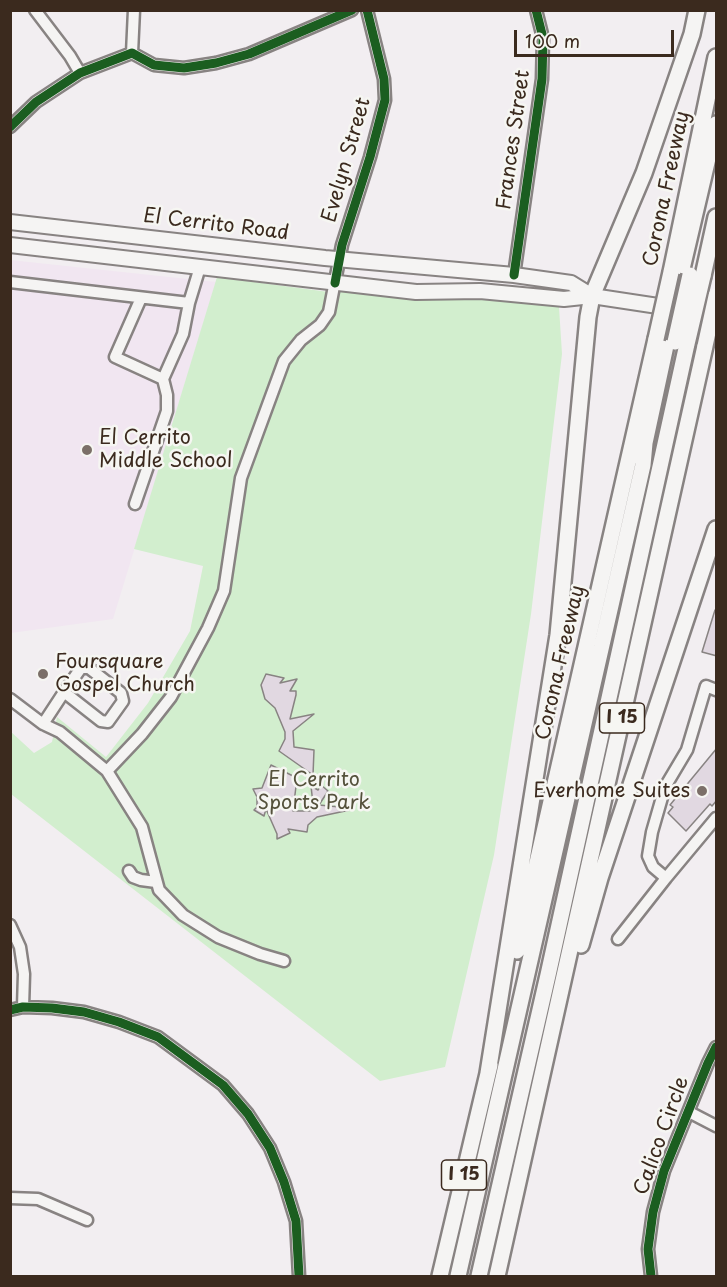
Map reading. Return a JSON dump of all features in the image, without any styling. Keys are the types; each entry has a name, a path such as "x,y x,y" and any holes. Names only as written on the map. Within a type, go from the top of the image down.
{"highway":[{"path":"488,1073 558,635 588,317 592,296 644,173 692,34 697,10"},
{"name":"Corona Freeway","path":"440,1276 488,1073 671,341 686,274 717,57"},
{"path":"458,1276 643,465 650,445 717,124"},
{"path":"686,274 717,161"},
{"path":"686,274 717,217"},
{"name":"I 15","path":"497,1276 717,296"},
{"path":"479,1276 595,765 671,341"},
{"path":"540,1090 600,878 717,529"},
{"path":"595,765 606,733 624,653 663,533"}],"main road":[{"name":"El Cerrito Road","path":"10,222 338,259 514,275 571,283 592,296"},
{"name":"El Cerrito Road","path":"10,244 335,284 416,292 480,291 564,299 592,296 717,315"}],"street":[{"path":"35,10 80,73"},
{"path":"132,53 134,10"},
{"path":"10,127 36,102 80,73 132,53 154,65 184,68 216,63 249,54 352,10"},
{"name":"Evelyn Street","path":"107,771 142,734 171,697 208,628 224,591 241,478 284,361 301,340 320,325 329,312 338,259 385,100 384,79 367,10"},
{"name":"Frances Street","path":"514,275 542,79 543,38 536,10"},
{"path":"135,504 167,411 167,395 163,379 183,334 189,303 200,267"},
{"path":"10,282 189,303"},
{"path":"141,298 115,357 163,379"},
{"path":"43,724 64,692 81,668 89,668 121,693 123,701 108,722 101,721 64,692"},
{"path":"666,878 653,867 648,856 652,832 665,787 687,750 706,686 717,690"},
{"path":"10,699 43,724 57,730 107,771 142,827 159,890 183,915 218,938 284,961"},
{"path":"618,939 717,818"},
{"path":"129,871 133,877 156,882"},
{"path":"10,925 20,947 24,974 23,1007"},
{"path":"10,1010 23,1007 52,1008 84,1012 119,1022 158,1037 223,1085 248,1114 270,1148 284,1182 296,1221 299,1276"},
{"name":"Calico Circle","path":"651,1276 648,1249 653,1212 664,1171 708,1063 717,1047"},
{"path":"689,1113 717,1126"},
{"path":"10,1198 38,1199 87,1220"}],"shaded area":[{"name":"El Cerrito Middle School","path":"10,260 216,282 113,619 11,633"}],"green space":[{"name":"El Cerrito Sports Park","path":"217,277 329,292 412,286 559,307 562,354 531,614 494,855 445,1067 380,1081 11,794 10,731 34,753 52,742 57,717 106,757 148,703 190,631 203,566 134,549"}],"building":[{"path":"715,610 717,611 717,656 702,652"},
{"path":"266,674 284,678 280,683 297,679 290,691 296,691 296,695 290,719 314,714 293,731 294,747 314,750 313,775 279,751 285,739 285,732 275,708 265,699 261,685"},
{"name":"Everhome Suites","path":"717,748 717,800 712,806 710,804 686,831 668,813 673,807 670,805"},
{"path":"271,765 297,778 293,811 310,811 313,804 311,786 318,790 321,785 328,791 319,805 350,808 350,810 317,817 308,825 307,832 288,829 290,833 277,839 266,809 264,816 254,810 257,807 257,797 253,789 262,788"}],"cycle path":[{"path":"10,127 36,102 80,73 132,53 154,65 184,68 216,63 249,54 352,10"},
{"path":"335,283 342,245 370,157 385,100 384,79 367,10"},
{"path":"514,275 542,79 543,38 536,10"},
{"path":"10,1010 23,1007 52,1008 84,1012 119,1022 158,1037 223,1085 248,1114 270,1148 284,1182 296,1221 299,1276"},
{"path":"651,1276 648,1249 653,1212 664,1171 716,1047"}],"place":[{"name":"El Cerrito Middle School","path":"87,450"},
{"name":"Foursquare Gospel Church","path":"43,674"},
{"name":"Everhome Suites","path":"702,791"}]}
